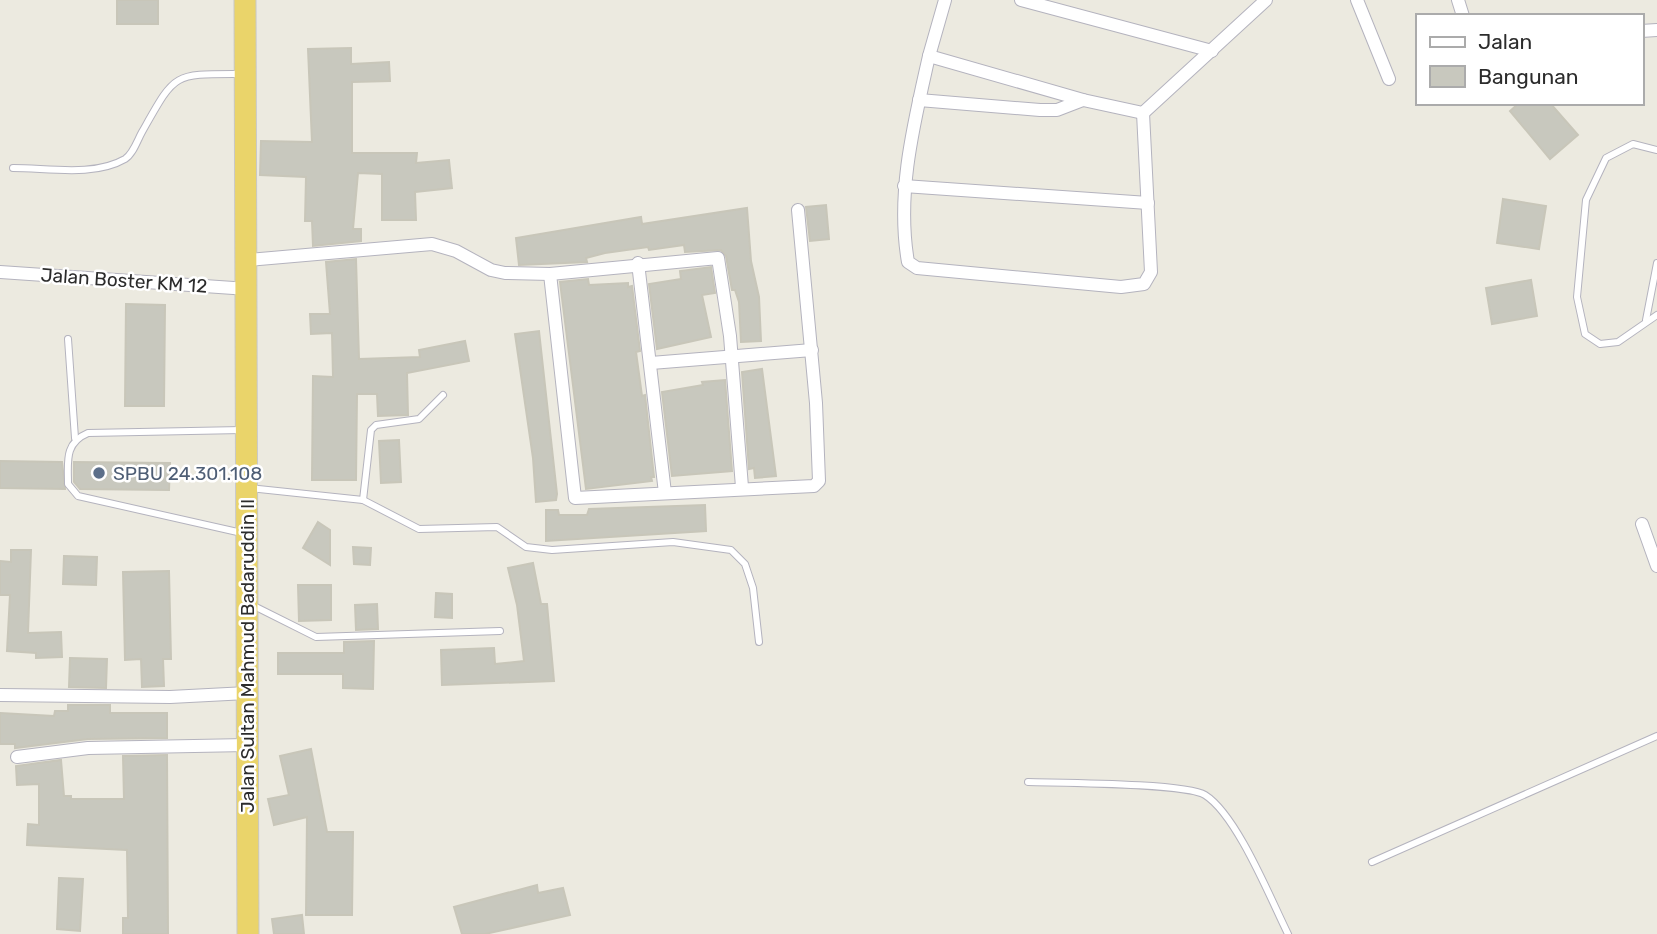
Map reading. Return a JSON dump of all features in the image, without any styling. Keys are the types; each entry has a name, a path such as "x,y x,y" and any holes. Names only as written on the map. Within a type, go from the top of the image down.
{"highway":[{"name":"Jalan Sultan Mahmud Badaruddin II","path":"245,0 248,74 248,934"}],"street":[{"path":"945,0 919,100 904,186 905,244 908,262 917,268 1121,288 1143,284 1151,272 1143,113"},
{"path":"1021,0 1212,51"},
{"path":"1143,113 1266,0"},
{"path":"1357,0 1389,79"},
{"path":"929,56 1083,100 1143,113"},
{"path":"919,100 1040,110 1057,110 1083,100"},
{"path":"904,186 1148,203"},
{"path":"550,274 575,498 814,485 819,481 812,350 798,209"},
{"path":"248,260 432,244 456,251 491,270 550,274 638,263 718,258 732,356 743,487"},
{"path":"638,263 665,493"},
{"name":"Jalan Boster KM 12","path":"0,272 248,289"},
{"path":"651,363 812,350"},
{"path":"1642,524 1657,566"},
{"path":"0,695 170,697 247,692"},
{"path":"17,757 88,748 247,745"}],"lane":[{"path":"13,168 109,166 128,157 167,88 177,79 194,75 248,74"},
{"path":"1657,150 1633,144 1606,158 1586,200 1577,297 1585,334 1600,344 1618,342 1646,320 1657,315"},
{"path":"1646,320 1657,263"},
{"path":"68,339 75,438 69,449 68,484 78,496 247,534"},
{"path":"363,500 371,430 376,425 419,419 443,396"},
{"path":"75,438 88,433 248,430"},
{"path":"248,488 363,500 419,529 497,527 526,547 552,550 673,542 731,550 745,564 753,587 759,642"},
{"path":"247,602 316,637 500,631"},
{"path":"1372,863 1657,736"},
{"path":"1028,782 1163,787 1205,795 1233,826 1288,934"}],"building":[{"path":"117,0 158,0 158,24 117,24"},
{"path":"351,48 351,64 389,62 390,81 352,82 352,153 417,153 416,163 449,160 452,188 415,192 416,220 382,220 382,174 358,173 353,229 361,229 361,241 313,246 312,221 305,221 306,177 260,175 261,141 312,142 308,49"},
{"path":"1517,105 1552,105 1578,135 1550,159 1510,111"},
{"path":"1503,199 1546,206 1539,249 1497,243"},
{"path":"826,205 829,239 810,241 806,207"},
{"path":"747,208 751,261 759,297 761,341 741,342 739,302 735,290 732,290 726,256 721,250 685,252 684,245 649,250 648,247 605,253 586,258 587,262 519,265 516,238 641,217 642,224"},
{"path":"356,259 359,359 420,357 419,350 465,341 469,361 407,373 408,415 378,416 377,394 357,394 356,480 312,480 313,376 333,377 332,333 311,334 310,314 330,314 326,262"},
{"path":"711,267 715,293 702,295 711,337 657,349 649,284 681,279 680,271"},
{"path":"588,279 589,285 628,283 628,287 632,286 640,351 636,352 642,396 645,395 654,477 651,477 652,481 586,489 560,282"},
{"path":"1531,280 1537,316 1492,324 1486,288"},
{"path":"126,304 165,305 164,406 125,406"},
{"path":"539,331 557,494 556,500 536,502 533,458 515,334"},
{"path":"762,369 776,476 755,478 754,468 749,469 742,372"},
{"path":"725,380 732,471 672,476 662,392 703,385 702,382"},
{"path":"399,440 401,482 381,483 379,441"},
{"path":"0,461 62,462 65,489 0,488"},
{"path":"74,462 170,463 169,490 80,489 74,482"},
{"path":"705,505 706,531 546,541 546,510 558,510 559,515 587,515 589,509"},
{"path":"318,522 330,530 330,565 303,548"},
{"path":"353,547 371,548 370,565 354,564"},
{"path":"11,550 31,550 28,633 61,632 62,657 36,658 36,653 7,651 10,595 0,595 0,561 11,562"},
{"path":"64,556 97,557 96,585 63,584"},
{"path":"533,563 541,604 547,604 554,681 442,685 441,650 494,648 495,664 524,661 517,605 508,568"},
{"path":"169,571 171,659 163,659 164,686 142,687 141,659 125,660 123,572"},
{"path":"298,585 331,585 331,620 299,621"},
{"path":"436,593 452,594 452,618 435,617"},
{"path":"377,604 378,629 356,630 355,605"},
{"path":"374,641 373,689 343,688 343,674 278,674 278,653 344,653 344,642"},
{"path":"70,658 107,659 106,688 69,687"},
{"path":"68,705 110,705 110,713 167,713 167,738 88,739 15,748 15,744 0,744 0,713 54,716 55,711 68,711"},
{"path":"311,749 327,832 353,832 352,915 306,915 307,817 274,825 268,799 289,795 280,756"},
{"path":"167,755 168,934 123,934 123,918 128,918 127,850 27,845 28,824 39,825 39,784 17,785 16,766 61,760 64,796 71,796 71,799 124,799 123,756"},
{"path":"59,878 83,879 80,931 57,929"},
{"path":"537,885 538,893 563,888 570,915 485,934 462,934 454,907"},
{"path":"302,915 304,934 274,934 272,919"}],"place":[{"name":"SPBU 24.301.108","path":"99,473"}]}
